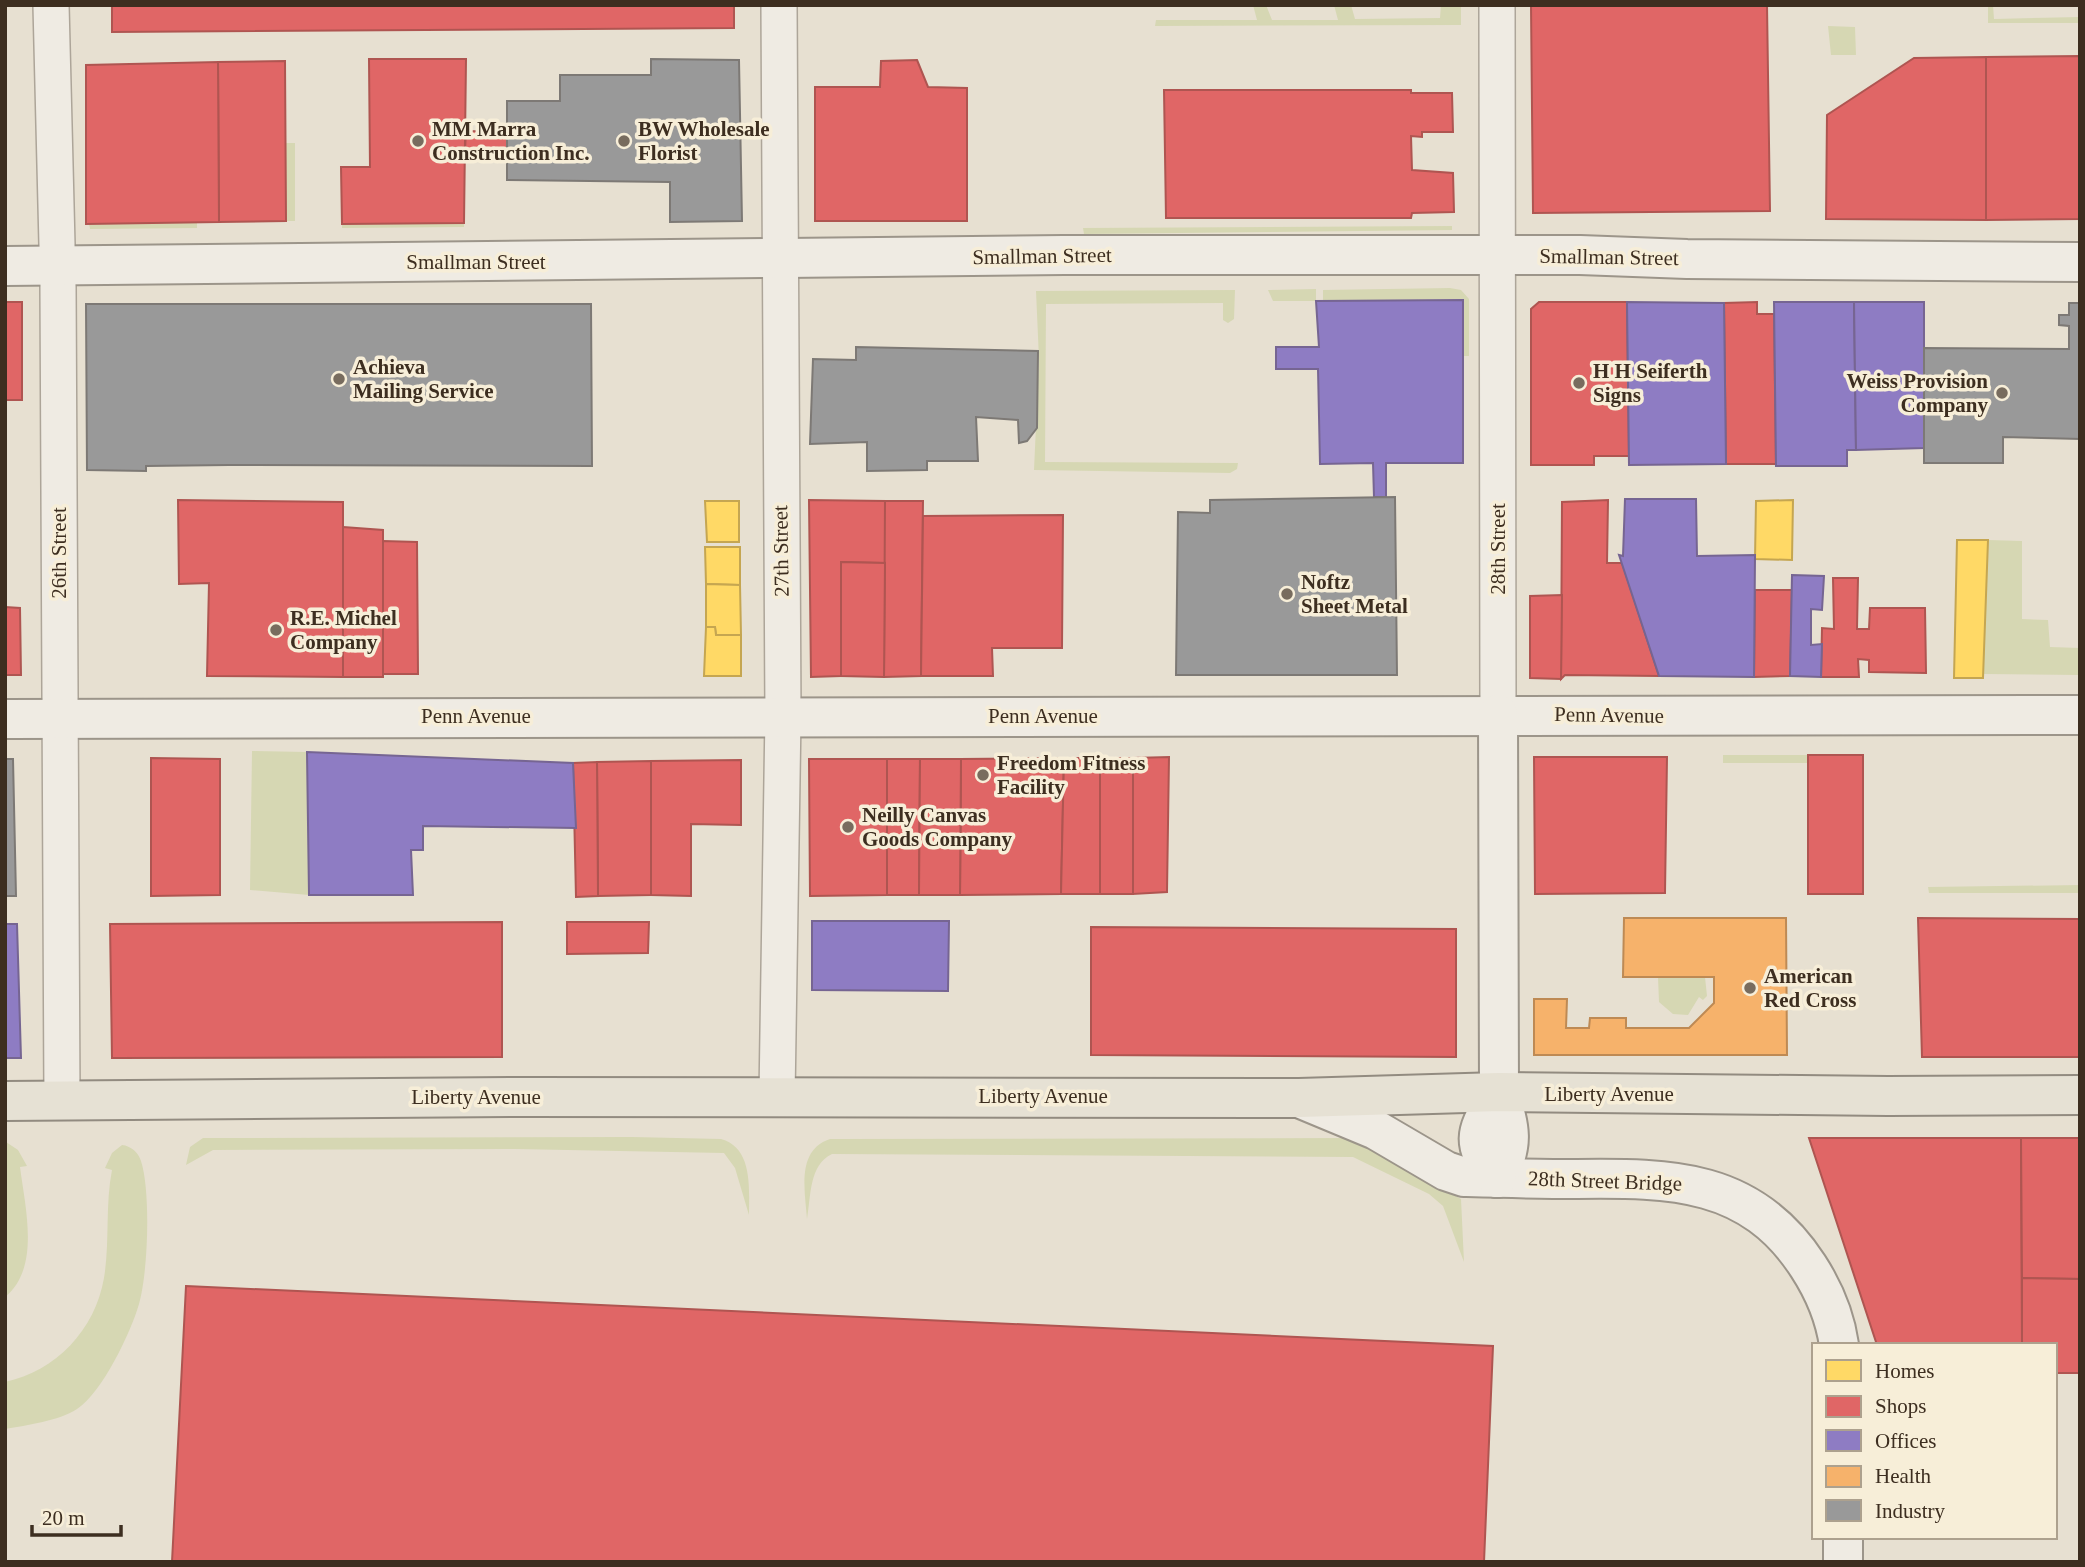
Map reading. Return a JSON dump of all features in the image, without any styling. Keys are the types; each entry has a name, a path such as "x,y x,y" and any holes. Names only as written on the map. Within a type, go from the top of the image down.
{"main road":[{"name":"Liberty Avenue","path":"5,1101 777,1096 1299,1098 1499,1092 2080,1095"}],"street":[{"name":"26th Street","path":"51,5 58,266 62,1100"},
{"name":"27th Street","path":"777,1096 783,715 779,5"},
{"name":"28th Street","path":"1497,5 1499,1092 1510,1128 1509,1155 1497,1178"},
{"name":"Smallman Street","path":"5,266 1054,256 1498,256 2080,262"},
{"name":"Penn Avenue","path":"5,719 783,715 2080,715"},
{"name":"28th Street Bridge","path":"1299,1098 1376,1130 1446,1171 1464,1177 1635,1178 1685,1182 1709,1188 1740,1201 1771,1222 1797,1250 1821,1289 1838,1343"},
{"path":"1843,1539 1843,1562"}],"green space":[{"path":"1253,5 1266,5 1272,20 1338,20 1334,5 1351,5 1355,19 1440,18 1441,5 1461,5 1461,25 1155,26 1156,20 1257,20"},
{"path":"1988,5 1993,5 1994,19 2080,17 2080,23 1988,23"},
{"path":"1828,26 1855,27 1856,55 1831,55"},
{"path":"286,143 295,143 295,221 286,221"},
{"path":"197,222 197,228 90,229 89,224"},
{"path":"464,223 464,227 342,228 342,224"},
{"path":"1452,226 1452,230 1084,234 1083,228"},
{"path":"1316,289 1316,301 1273,301 1268,290"},
{"path":"1235,290 1234,319 1228,323 1223,320 1223,303 1046,304 1045,462 1238,463 1237,469 1230,473 1034,470 1039,359 1036,291"},
{"path":"1323,290 1461,290 1469,299 1469,356 1463,356 1463,300 1323,301"},
{"path":"1988,540 2022,541 2022,619 2048,620 2050,647 2080,648 2080,675 1983,674"},
{"path":"252,751 307,752 309,895 250,890"},
{"path":"1723,755 1808,755 1808,763 1723,763"},
{"path":"2080,885 2080,893 1929,893 1928,887"},
{"path":"1658,977 1705,977 1707,996 1703,1000 1699,997 1688,1015 1673,1014 1659,1002"},
{"path":"203,1138 721,1139 731,1144 739,1151 747,1170 749,1215 735,1168 724,1153 515,1149 213,1150 186,1165 190,1147"},
{"path":"1351,1138 1461,1199 1464,1262 1443,1206 1429,1194 1353,1157 832,1154 824,1159 815,1173 807,1219 804,1184 807,1162 819,1144 830,1139"},
{"path":"6,1142 18,1150 27,1166 20,1167 28,1236 23,1270 16,1285 5,1297"},
{"path":"122,1145 134,1150 141,1161 147,1212 142,1290 129,1330 96,1390 77,1409 52,1420 5,1429 5,1382 24,1377 56,1358 82,1331 92,1315 106,1264 112,1170 105,1168 112,1153"}],"building: Homes":[{"path":"1793,500 1792,560 1755,559 1756,501"},
{"path":"705,501 739,501 739,542 707,542"},
{"path":"1957,540 1988,540 1983,678 1954,678"},
{"path":"705,547 740,547 740,585 706,584"},
{"path":"706,584 740,585 741,635 716,635 715,627 706,627"},
{"path":"706,627 715,627 716,635 741,635 741,676 704,676"}],"building: Shops":[{"path":"112,5 734,5 734,28 112,32"},
{"path":"1531,5 1767,5 1770,211 1533,213"},
{"path":"2080,56 2080,219 1986,220 1986,57"},
{"path":"1986,57 1986,220 1826,219 1827,115 1914,58"},
{"name":"MM Marra Construction Inc.","path":"369,59 466,59 464,223 342,224 341,167 370,167"},
{"path":"917,60 928,87 967,88 967,221 815,221 815,87 880,87 881,61"},
{"path":"285,61 286,221 219,222 218,62"},
{"path":"218,62 219,222 86,224 86,65"},
{"path":"1164,90 1411,90 1411,93 1452,93 1453,132 1422,132 1422,137 1411,136 1412,170 1453,173 1454,212 1412,213 1411,218 1166,218"},
{"path":"466,131 507,132 507,150 465,150"},
{"path":"5,302 22,302 22,400 5,400"},
{"name":"H H Seiferth Signs","path":"1539,302 1627,302 1629,456 1594,456 1594,465 1531,465 1531,309"},
{"path":"1757,302 1757,314 1774,314 1776,464 1726,464 1724,303"},
{"name":"R.E. Michel Company","path":"178,500 343,502 343,677 207,676 209,583 179,584"},
{"path":"809,500 885,501 885,563 841,562 841,676 811,677"},
{"path":"1608,500 1607,563 1622,563 1659,676 1565,675 1561,679 1562,502"},
{"path":"885,501 923,501 921,676 884,677"},
{"path":"1063,515 1062,648 992,648 993,676 921,676 923,516"},
{"path":"343,527 383,530 383,677 343,677"},
{"path":"383,541 417,542 418,674 383,674"},
{"path":"841,562 885,563 884,677 841,676"},
{"path":"1833,578 1858,578 1857,629 1869,629 1870,608 1925,608 1926,673 1869,672 1869,660 1858,659 1859,677 1821,677 1822,628 1834,629"},
{"path":"1755,590 1792,590 1790,676 1754,677"},
{"path":"1562,595 1561,679 1530,678 1530,596"},
{"path":"5,607 20,608 21,675 5,675"},
{"path":"1808,755 1863,755 1863,894 1808,894"},
{"path":"1169,757 1167,892 1133,894 1133,758"},
{"path":"1534,757 1667,757 1665,893 1535,894"},
{"path":"151,758 220,759 220,895 151,896"},
{"path":"1064,758 1061,894 960,895 961,759"},
{"path":"1064,758 1100,758 1100,894 1061,894"},
{"path":"1100,758 1133,758 1133,894 1100,894"},
{"name":"Neilly Canvas Goods Company","path":"809,759 887,759 887,895 810,896"},
{"path":"887,759 920,759 919,895 887,895"},
{"path":"920,759 961,759 960,895 919,895"},
{"path":"741,760 741,825 691,824 691,896 651,895 651,761"},
{"path":"651,761 651,895 598,896 597,762"},
{"path":"597,762 598,896 576,897 573,763"},
{"path":"1918,918 2080,919 2080,1057 1922,1057"},
{"path":"502,922 502,1057 112,1058 110,924"},
{"path":"567,922 649,922 648,953 567,954"},
{"path":"1091,927 1456,929 1456,1057 1091,1055"},
{"path":"1809,1138 2021,1138 2022,1343 1876,1343"},
{"path":"2021,1138 2080,1138 2080,1279 2022,1278"},
{"path":"2022,1278 2080,1279 2080,1373 2057,1373 2057,1343 2022,1343"},
{"path":"186,1286 1493,1346 1484,1562 172,1562"}],"building: Offices":[{"path":"1463,300 1463,463 1386,463 1386,497 1374,497 1373,463 1320,464 1318,369 1276,369 1276,347 1319,347 1316,301"},
{"path":"1627,302 1724,303 1726,464 1629,465"},
{"path":"1774,302 1854,302 1856,450 1847,450 1847,466 1776,466"},
{"path":"1854,302 1924,302 1924,448 1856,450"},
{"path":"1625,499 1696,499 1697,556 1755,555 1754,677 1659,676 1619,555 1623,556"},
{"path":"1792,575 1824,576 1822,610 1811,609 1811,645 1822,644 1821,677 1790,676"},
{"path":"307,752 573,763 576,828 423,826 423,850 411,850 413,895 309,895"},
{"path":"812,921 949,921 948,991 812,990"},
{"path":"5,924 17,924 21,1058 5,1058"}],"building: Health":[{"name":"American Red Cross","path":"1624,918 1786,918 1787,1055 1534,1055 1534,999 1567,999 1566,1028 1589,1028 1590,1018 1626,1018 1626,1028 1689,1028 1714,1003 1714,977 1623,977"}],"building: Industry":[{"name":"BW Wholesale Florist","path":"651,59 739,60 742,221 670,222 670,182 507,180 507,101 560,101 560,75 651,75"},
{"name":"Weiss Provision Company","path":"2069,303 2080,303 2080,439 2003,437 2003,463 1924,463 1924,348 2069,349 2069,326 2059,325 2059,315 2069,315"},
{"name":"Achieva Mailing Service","path":"86,304 591,304 592,466 229,465 146,466 146,471 87,470"},
{"path":"856,347 1038,351 1037,428 1027,441 1019,443 1018,420 976,417 978,461 927,461 927,470 867,471 867,442 810,444 813,359 856,360"},
{"name":"Noftz Sheet Metal","path":"1395,497 1397,675 1176,675 1178,512 1210,513 1210,500"},
{"path":"5,759 13,759 16,896 5,896"}],"place":[{"name":"MM Marra Construction Inc.","path":"418,141"},
{"name":"BW Wholesale Florist","path":"624,141"},
{"name":"Achieva Mailing Service","path":"339,379"},
{"name":"H H Seiferth Signs","path":"1579,383"},
{"name":"Weiss Provision Company","path":"2002,393"},
{"name":"Noftz Sheet Metal","path":"1287,594"},
{"name":"R.E. Michel Company","path":"276,630"},
{"name":"Freedom Fitness Facility","path":"983,775"},
{"name":"Neilly Canvas Goods Company","path":"848,827"},
{"name":"American Red Cross","path":"1750,988"}]}
